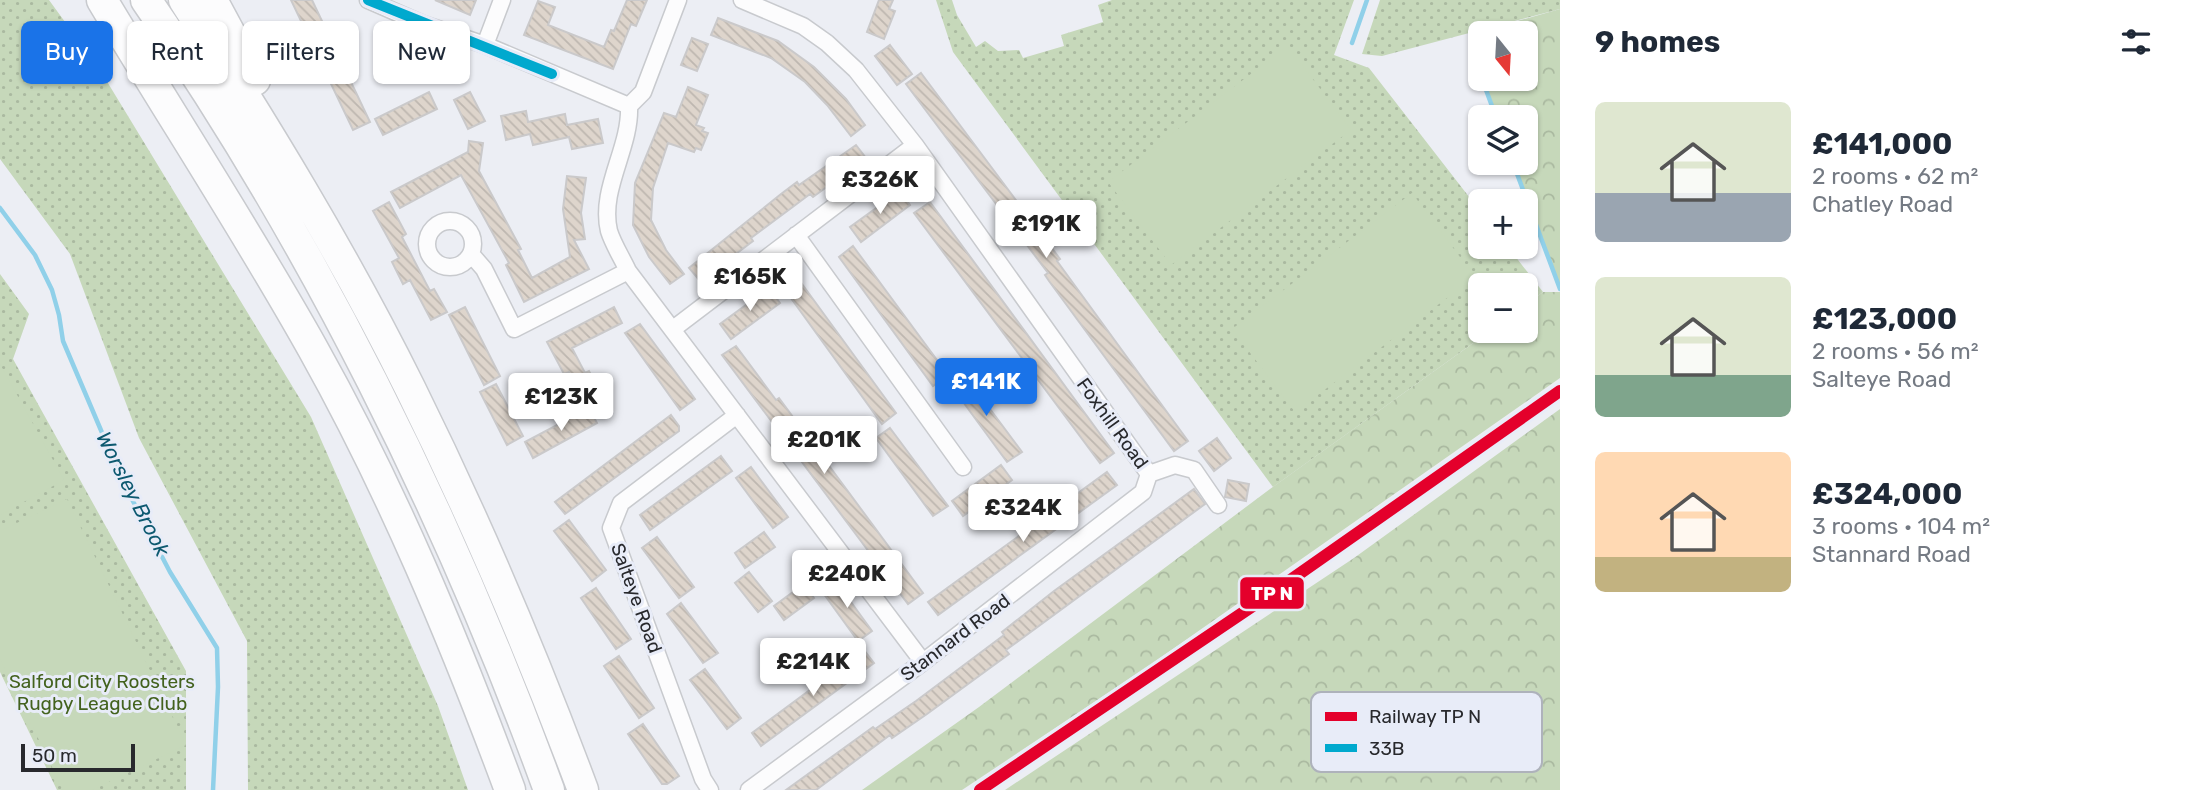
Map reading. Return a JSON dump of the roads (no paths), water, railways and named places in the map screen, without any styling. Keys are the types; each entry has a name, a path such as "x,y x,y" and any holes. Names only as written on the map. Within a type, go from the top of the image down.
{"highway":[{"path":"86,0 127,51"},
{"path":"102,0 127,42"},
{"path":"146,0 235,138 281,216 325,292 382,402 467,584 524,720 549,790"},
{"path":"184,0 262,122 374,320 447,465 505,595 553,709 583,790"},
{"path":"212,0 248,64 298,183"},
{"path":"152,84 254,246 348,417 414,550 446,624 510,790"}],"street":[{"path":"368,0 423,24 485,45 629,106"},
{"path":"485,45 502,0"},
{"path":"678,0 643,92 629,106 630,123 608,201 609,231 628,271 923,662"},
{"name":"Foxhill Road","path":"742,0 803,26 827,43 856,70 915,145 1149,474 1175,465 1194,470 1218,505"},
{"path":"673,329 915,145"},
{"path":"796,234 963,467"},
{"path":"471,254 484,269 514,329 628,271"},
{"name":"Salteye Road","path":"710,790 611,528 621,503 737,415"},
{"name":"Stannard Road","path":"749,790 923,662 1143,492 1149,474"}],"waterway":[{"path":"1352,43 1367,0"},
{"path":"1486,91 1492,105"},
{"path":"1517,175 1560,289"},
{"name":"Worsley Brook","path":"0,208 35,255 52,290 63,341 123,482 170,572 217,648 213,790"}],"park label":[{"name":"Salford City Roosters Rugby League Club","path":"102,692"}]}
